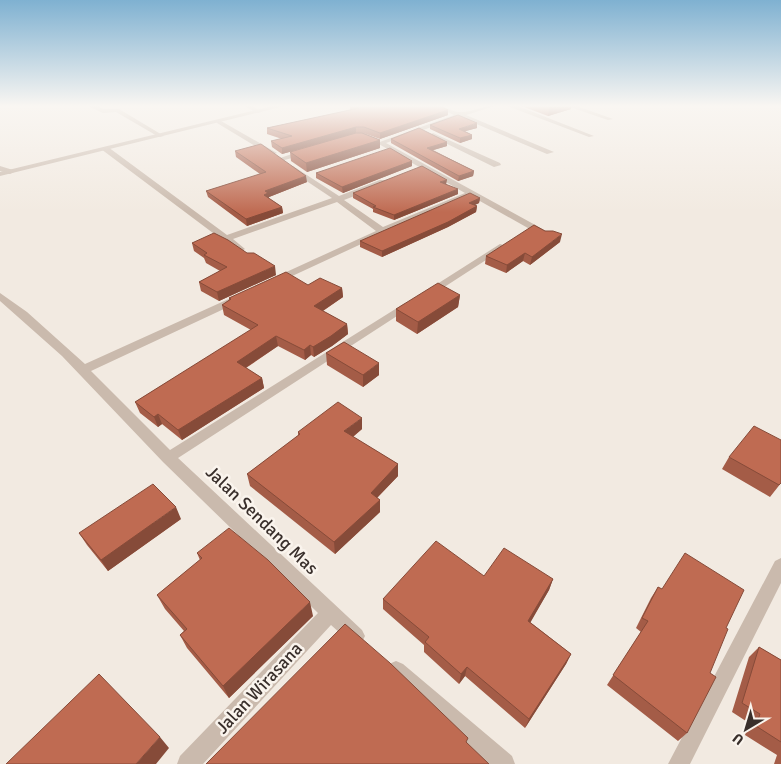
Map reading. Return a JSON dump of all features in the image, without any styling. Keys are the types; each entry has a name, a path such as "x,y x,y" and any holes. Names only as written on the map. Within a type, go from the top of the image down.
{"street":[{"path":"0,174 141,141"},
{"path":"250,141 281,159 382,231"},
{"path":"375,141 469,194 527,230 547,235"},
{"path":"380,143 387,141"},
{"path":"444,141 497,165"},
{"path":"522,141 550,152"},
{"path":"281,159 318,148"},
{"path":"105,149 246,253"},
{"path":"380,152 390,149"},
{"path":"412,171 421,167"},
{"path":"0,168 10,172"},
{"path":"305,177 315,174"},
{"path":"226,238 393,178"},
{"path":"269,284 382,231 469,194"},
{"path":"168,458 507,243"},
{"name":"Jalan Sendang Mas","path":"0,296 27,316 83,370 168,458 366,645"},
{"path":"83,370 243,296"},
{"path":"679,764 781,566"},
{"name":"Jalan Wirasana","path":"188,764 330,613"},
{"path":"388,664 504,764"}],"building":[{"path":"272,141 308,141 282,148"},
{"path":"329,141 378,141 306,163 290,152"},
{"path":"394,141 447,142 427,148 474,171 459,176"},
{"path":"261,144 306,176 265,191 268,193 264,195 282,207 246,219 206,191 266,172 235,151"},
{"path":"390,148 412,161 342,187 316,173"},
{"path":"422,166 447,180 440,182 458,189 394,215 373,207 376,206 353,193"},
{"path":"470,193 480,198 469,203 477,206 448,222 382,251 360,241"},
{"path":"534,225 545,231 562,234 532,257 525,253 507,265 486,256"},
{"path":"214,233 247,253 254,253 275,266 217,292 199,282 227,267 204,255 207,253 192,243"},
{"path":"286,272 308,285 320,278 342,288 314,306 347,324 313,347 310,345 304,350 276,336 237,362 262,378 178,430 158,414 154,417 135,402 258,325 222,305 231,299 229,298"},
{"path":"438,283 460,295 418,322 396,309"},
{"path":"344,342 379,363 363,375 326,353"},
{"path":"338,402 362,418 344,431 398,464 371,493 380,500 334,542 247,474 300,434 298,432"},
{"path":"754,426 781,440 781,483 779,485 729,457"},
{"path":"153,484 176,507 101,560 79,533"},
{"path":"229,528 268,560 310,602 223,686 180,635 187,629 157,595 202,558 197,553"},
{"path":"436,541 484,576 504,548 553,579 528,621 571,654 529,719 467,667 461,674 425,642 429,637 383,599"},
{"path":"685,553 744,590 726,628 728,629 710,673 716,677 687,733 613,675 648,621 642,618 658,587 662,589"},
{"path":"345,624 390,663 468,738 466,742 489,764 206,764"},
{"path":"759,647 781,660 781,742 756,726 760,714 742,703"},
{"path":"99,674 160,737 136,764 6,764"}]}
